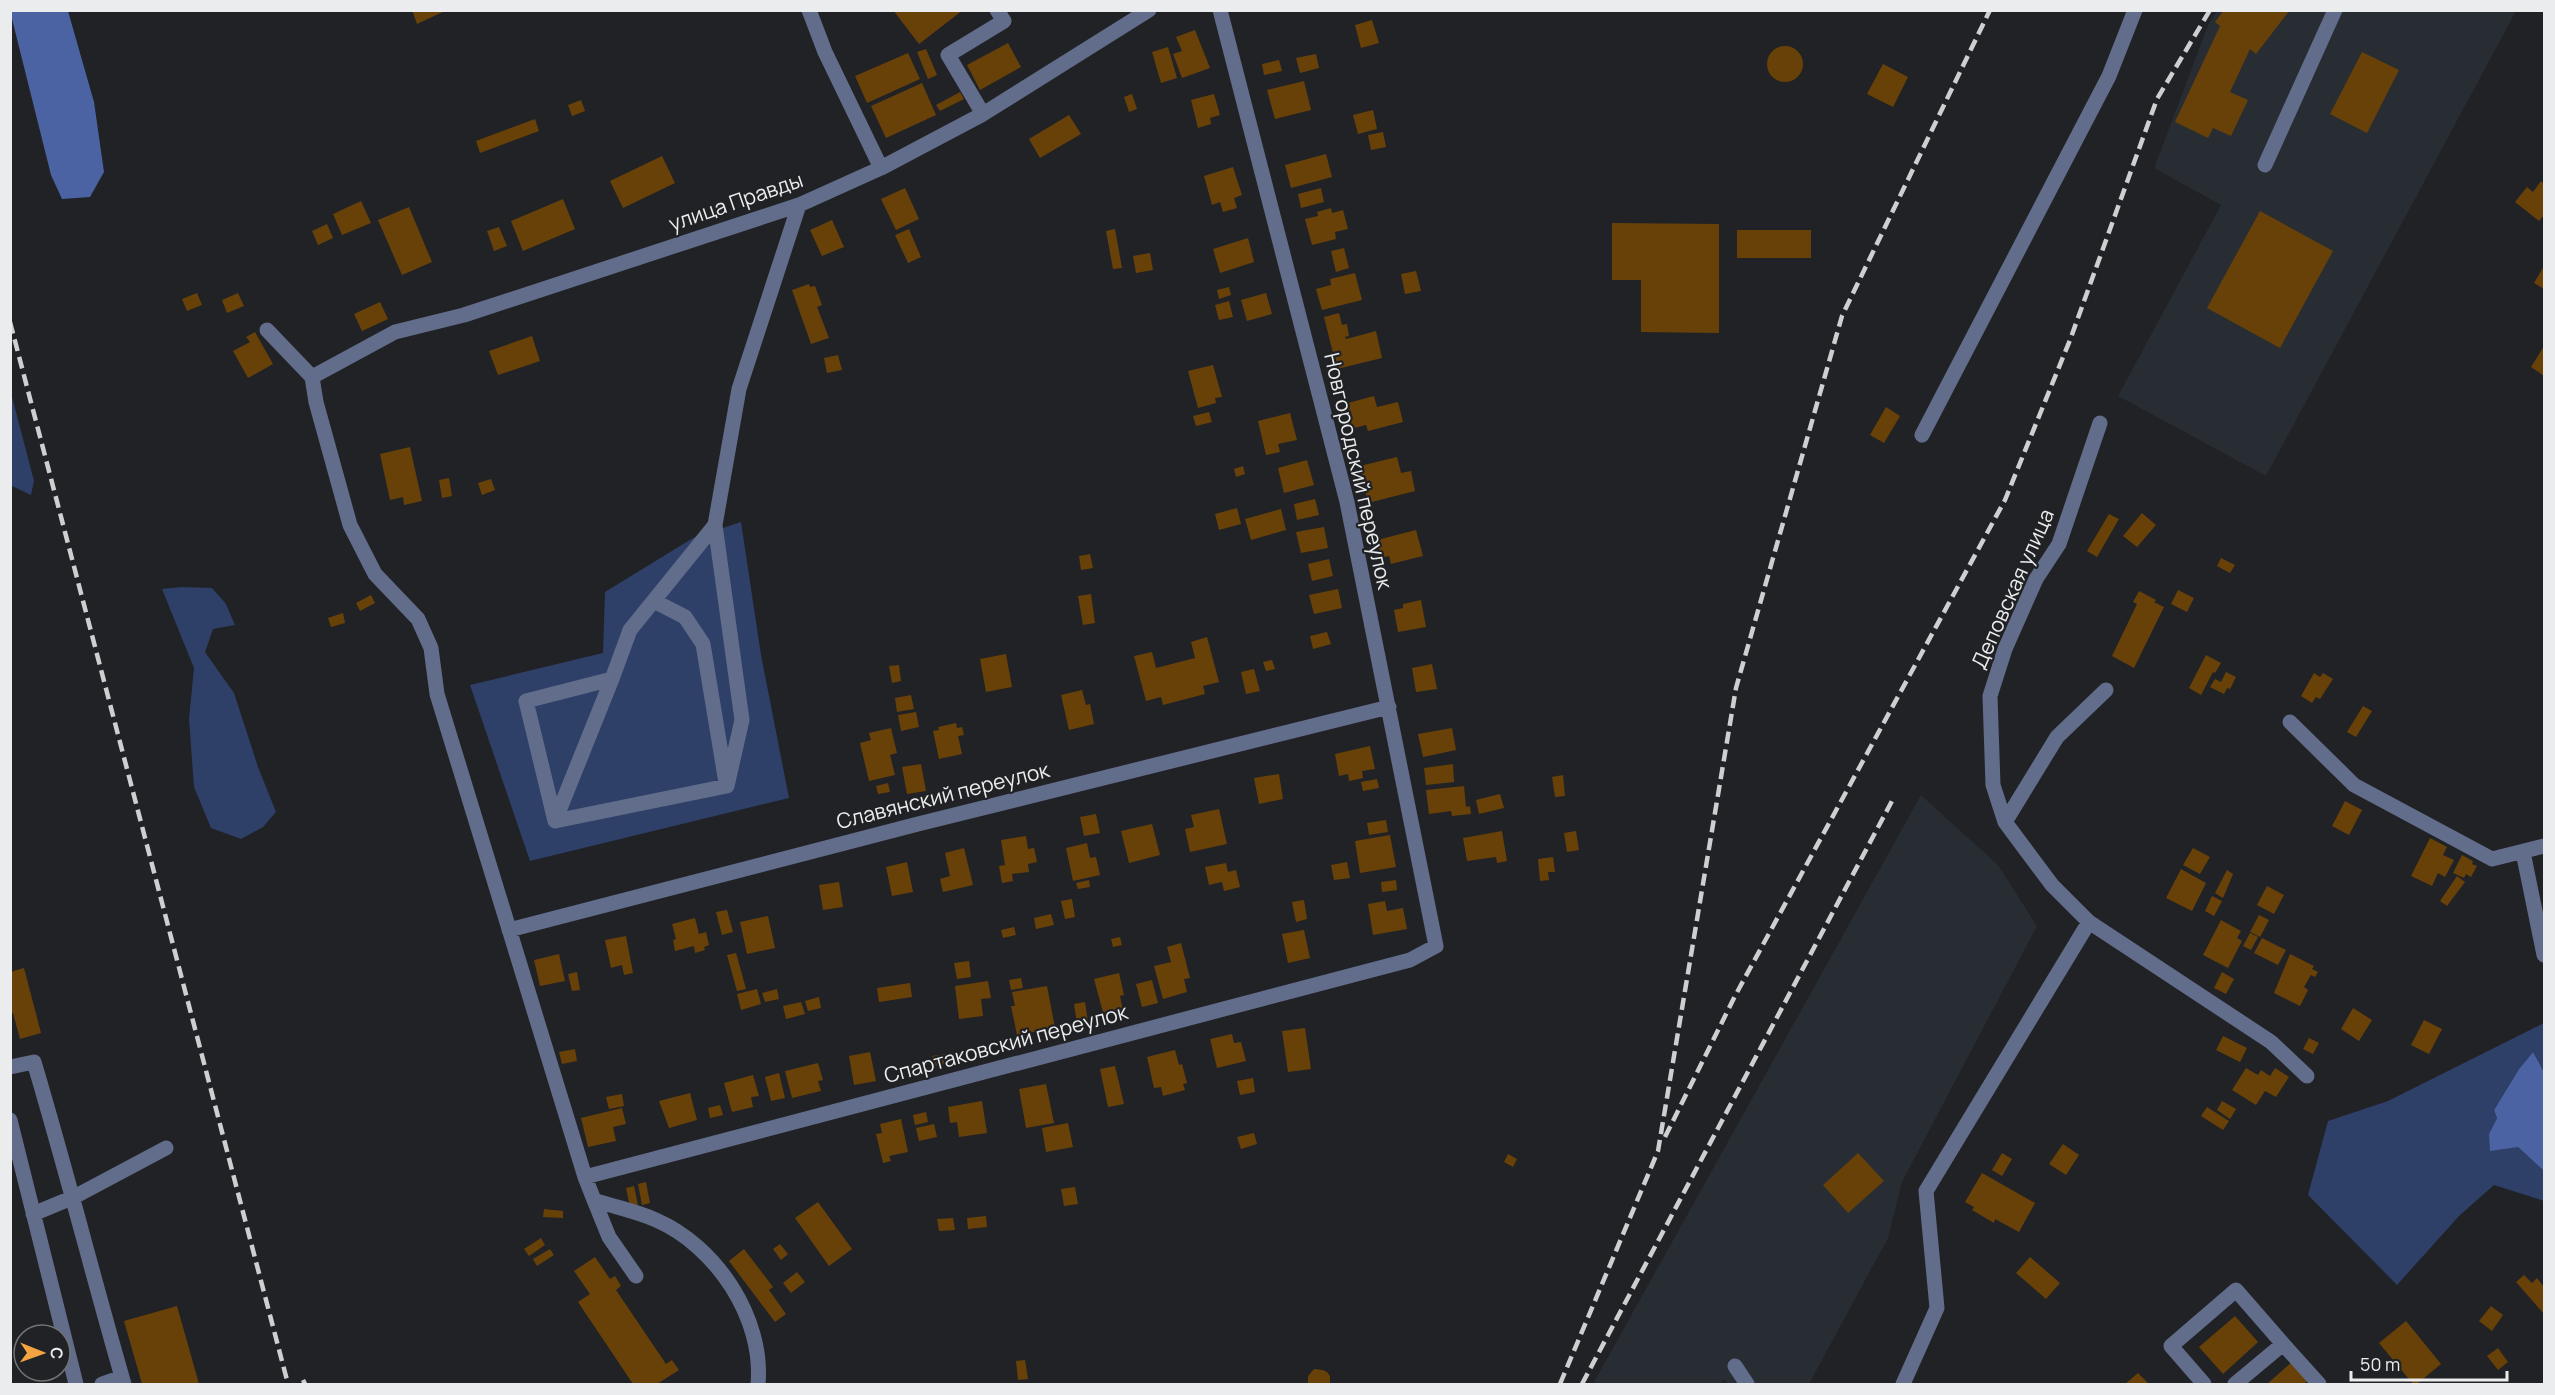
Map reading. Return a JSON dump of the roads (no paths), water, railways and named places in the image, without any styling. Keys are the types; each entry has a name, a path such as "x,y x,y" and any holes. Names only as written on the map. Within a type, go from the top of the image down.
{"street":[{"path":"809,10 825,52 880,168"},
{"path":"983,114 948,55 1004,21 997,10"},
{"name":"улица Правды","path":"312,377 395,332 464,315 799,205 880,168 983,114 1149,10"},
{"name":"Новгородский переулок","path":"1220,10 1347,502 1436,946"},
{"path":"1922,435 2109,76 2135,10"},
{"path":"2265,165 2335,10"},
{"path":"726,786 742,720 715,525 739,389 799,205"},
{"path":"267,330 312,377 316,402 350,525 375,574 418,619 431,648 437,694 585,1177 609,1237 636,1276"},
{"name":"Деповская улица","path":"2100,423 2059,544 2036,579 2005,649 1990,696 1993,785 2005,822 2052,885 2089,922 2271,1042 2307,1076"},
{"path":"555,821 630,630 715,525"},
{"path":"654,602 685,617 703,644 726,786"},
{"path":"555,821 526,701 612,679"},
{"path":"2005,822 2057,737 2106,690"},
{"name":"Славянский переулок","path":"509,930 918,824 1389,707"},
{"path":"2290,722 2354,785 2492,860 2544,846"},
{"path":"555,821 726,786"},
{"path":"2523,852 2544,955"},
{"path":"1903,1384 1937,1308 1926,1191 2089,922"},
{"name":"Спартаковский переулок","path":"585,1177 1410,960 1436,946"},
{"path":"10,1067 34,1062 74,1197 90,1267 123,1381 102,1384"},
{"path":"10,1120 76,1384"},
{"path":"33,1214 74,1197 166,1148"},
{"path":"594,1200 656,1220 693,1242 714,1264 738,1297 755,1338 760,1369 758,1384"},
{"path":"2204,1384 2171,1347 2236,1290 2319,1384"},
{"path":"2235,1384 2283,1344"},
{"path":"1735,1366 1747,1384"}],"railway":[{"path":"1560,1384 1658,1151 1736,688 1842,316 1990,10"},
{"path":"1665,1137 1735,996 2005,500 2070,340 2157,99 2210,10"},
{"path":"10,322 288,1384"},
{"path":"1582,1384 1892,801"},
{"path":"303,1380 305,1384"}]}
